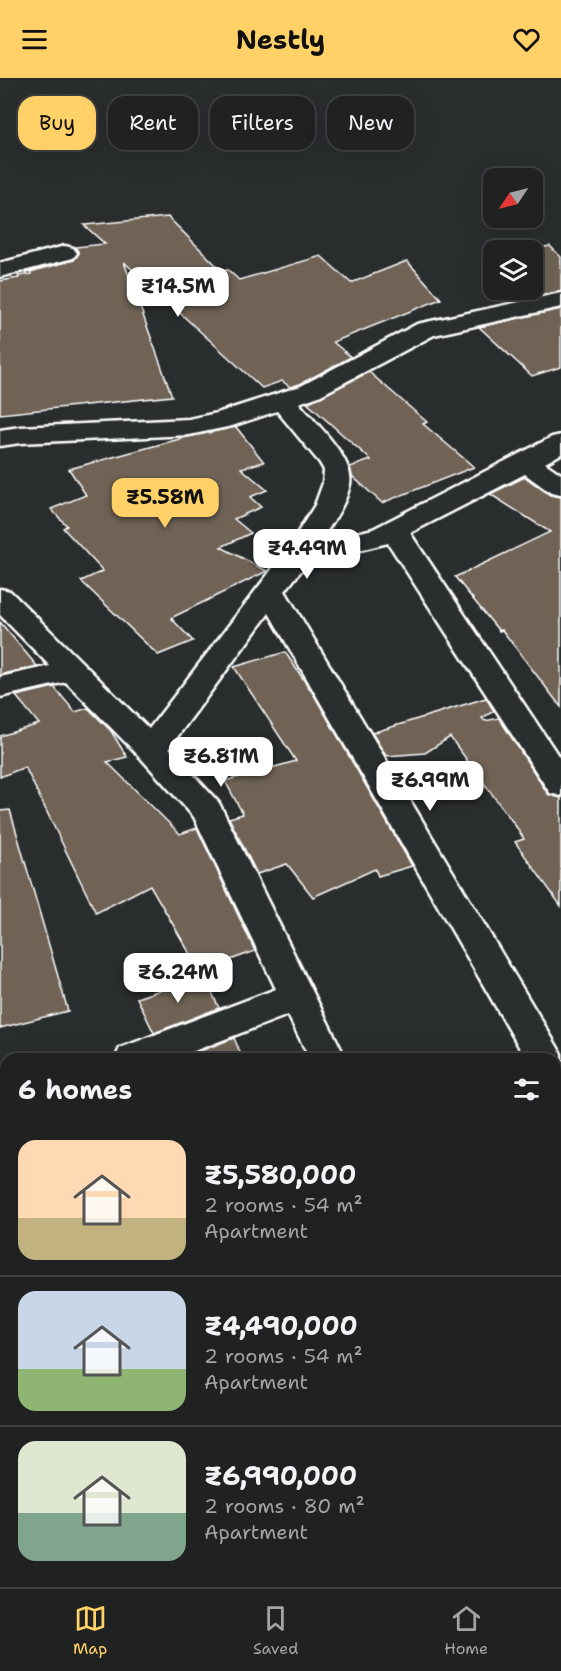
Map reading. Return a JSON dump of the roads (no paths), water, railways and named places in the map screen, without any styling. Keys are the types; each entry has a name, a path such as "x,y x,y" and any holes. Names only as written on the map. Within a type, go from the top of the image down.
{"street":[{"path":"0,270 65,253"},
{"path":"0,438 20,435 189,427 223,420 320,386 426,329 561,300"},
{"path":"151,749 297,556 329,505 337,483 337,470 333,461 282,400"},
{"path":"297,556 377,537 394,530 561,443"},
{"path":"526,462 561,487"},
{"path":"394,530 561,784"},
{"path":"270,590 541,1053"},
{"path":"0,598 196,796 212,819 325,1053"},
{"path":"0,687 71,670"},
{"path":"149,1053 298,996"}]}
